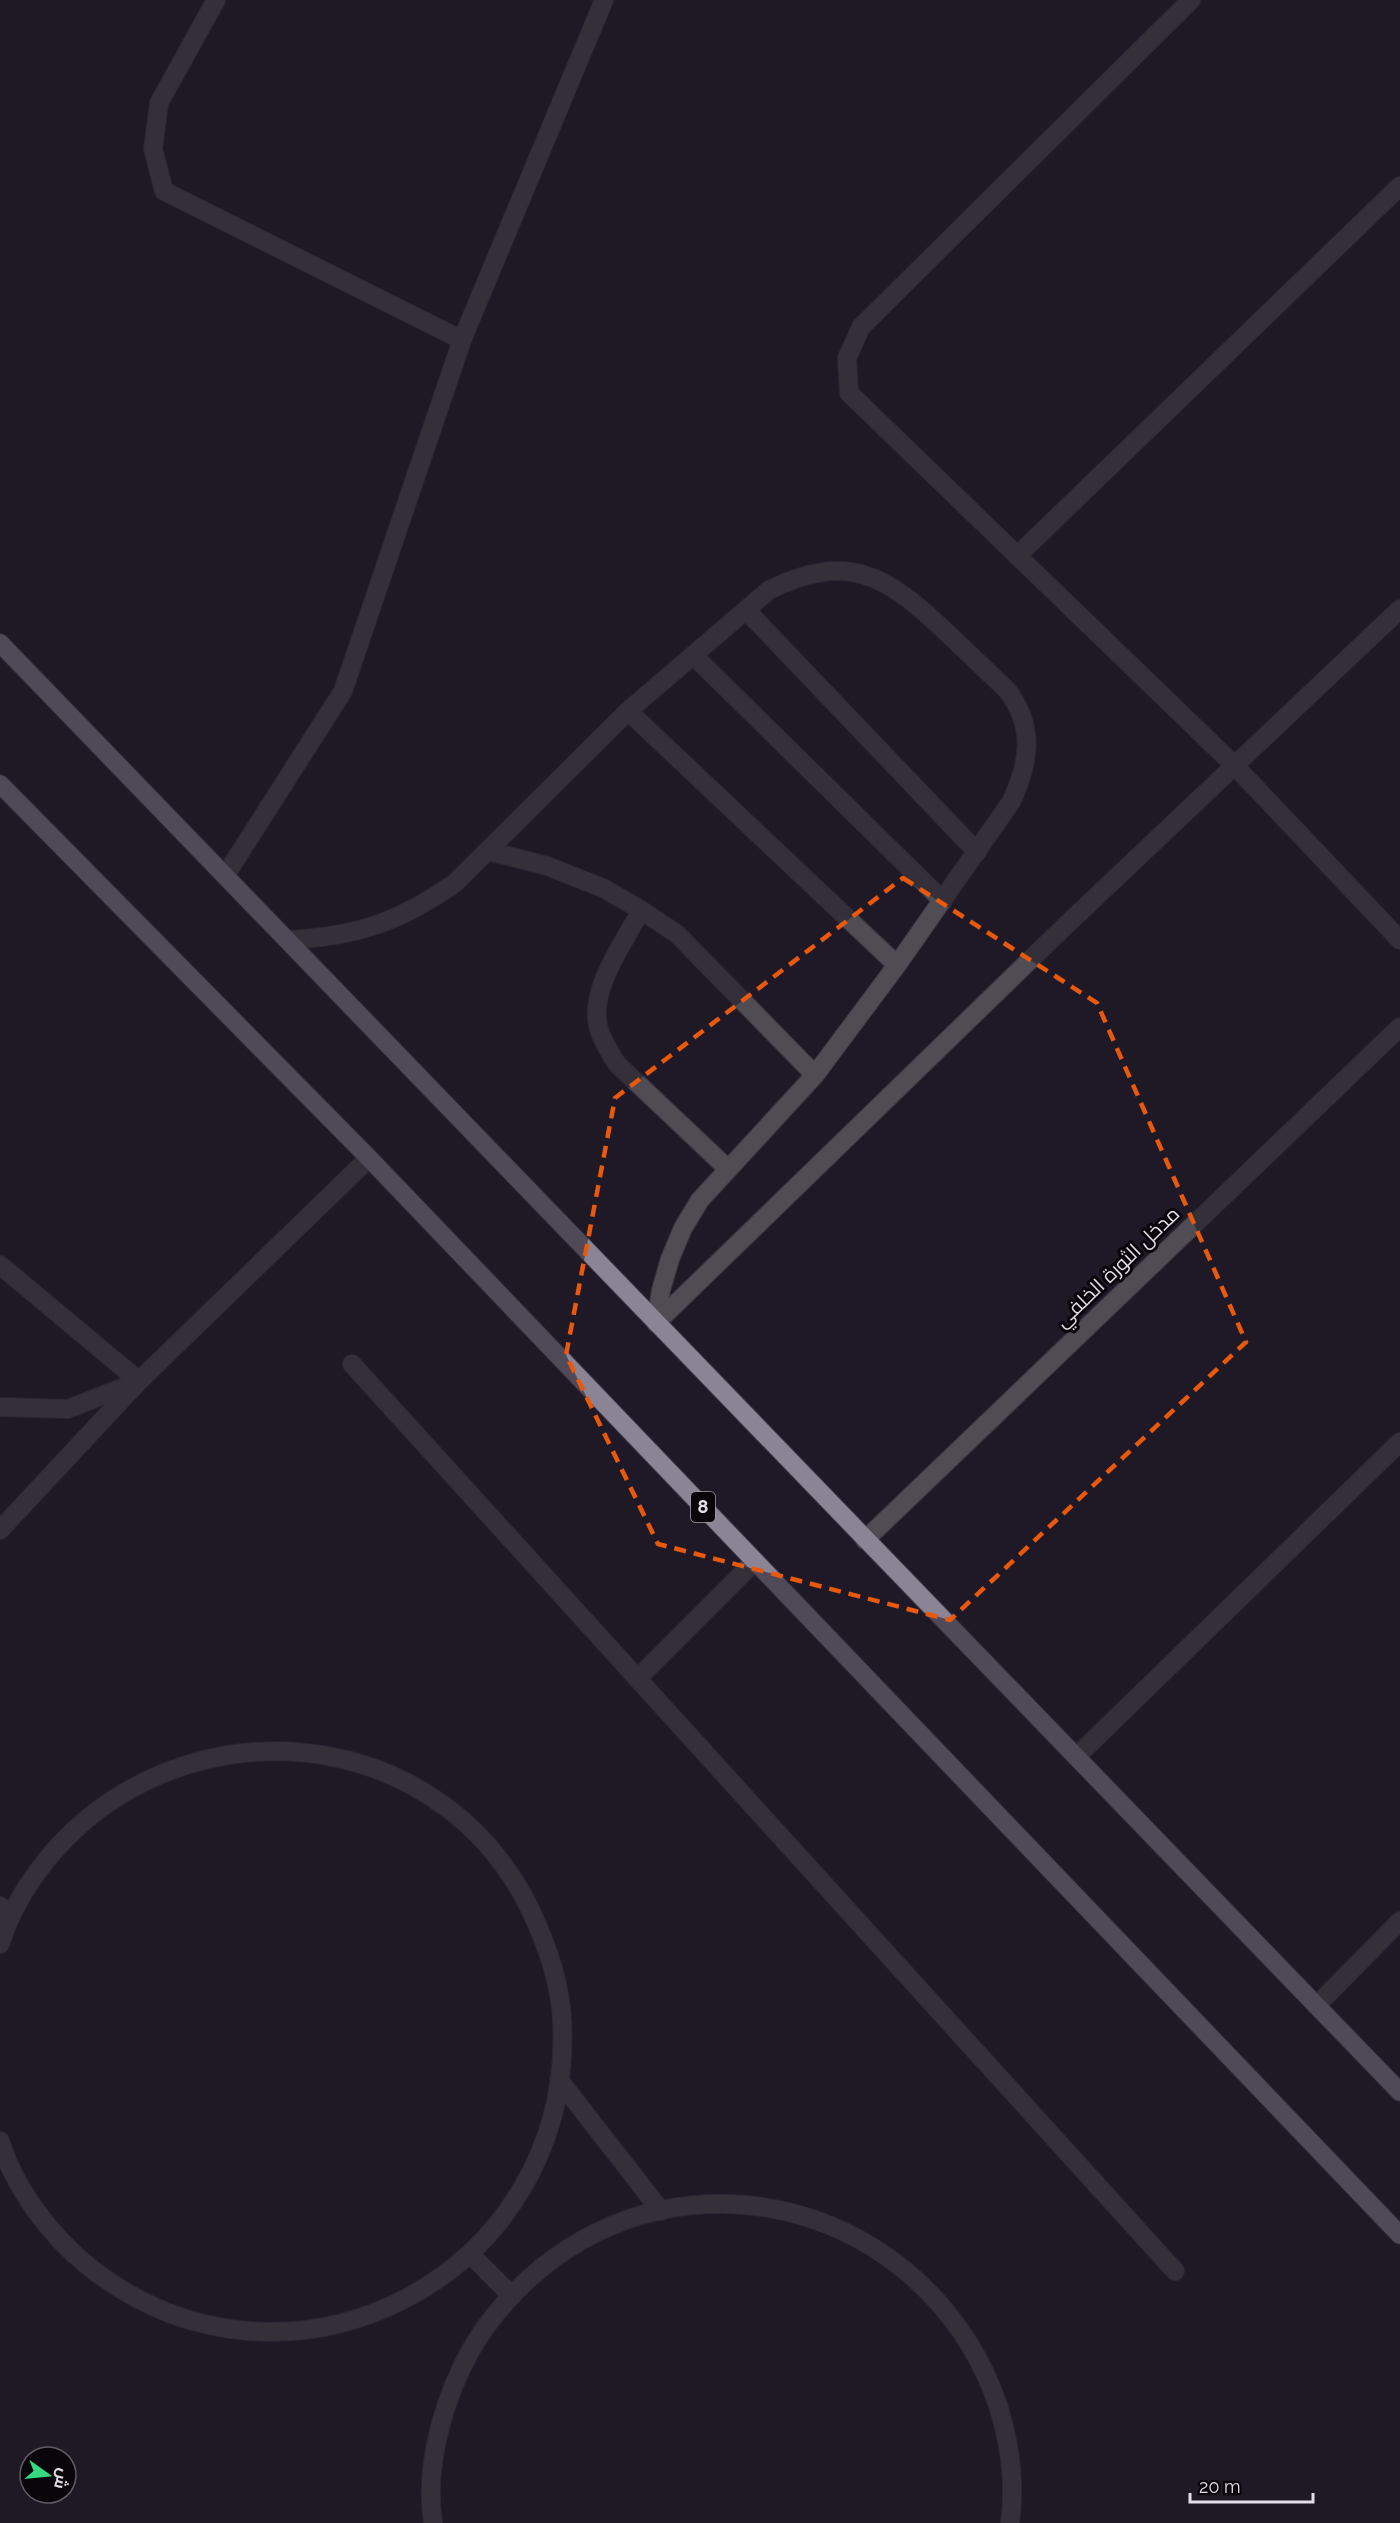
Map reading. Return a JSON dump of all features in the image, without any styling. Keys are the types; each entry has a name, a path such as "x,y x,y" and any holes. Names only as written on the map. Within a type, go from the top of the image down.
{"highway":[{"path":"0,643 1400,2092"},
{"name":"8","path":"0,784 369,1158 1400,2235"}],"street":[{"path":"216,0 159,103 153,149 164,191 462,340"},
{"path":"225,876 343,691 462,340 604,0"},
{"path":"1191,0 861,327 847,358 849,393 1235,766 1400,940"},
{"path":"1017,556 1400,186"},
{"path":"289,940 325,938 360,932 394,920 426,904 455,883 489,851 628,711 769,590 796,576 826,571 857,573 886,582 912,600 1007,690 1020,707 1026,731 1027,755 1022,780 1011,802 897,965 814,1075 700,1200 683,1228 670,1258 661,1290 656,1323"},
{"path":"656,1323 1062,929 1400,609"},
{"path":"746,610 977,852"},
{"path":"693,655 943,901"},
{"path":"628,711 897,965"},
{"path":"489,851 548,866 603,888 677,934 814,1075"},
{"path":"641,910 603,985 598,1005 598,1026 617,1064 728,1169"},
{"name":"مدخل الثورة الخلفي","path":"865,1540 1400,1027"},
{"path":"0,1530 139,1381 369,1158"},
{"path":"0,1265 139,1381"},
{"path":"352,1364 1174,2271"},
{"path":"0,1407 68,1409 139,1381"},
{"path":"1076,1757 1400,1442"},
{"path":"637,1679 755,1561"},
{"path":"0,1944 5,1912 45,1861 75,1829 108,1802 146,1780 186,1763 228,1754 272,1750 315,1753 357,1763 398,1778 444,1807 469,1827 499,1859 523,1894 542,1934 555,1975 562,2018 561,2062 555,2105 542,2147 524,2186 500,2222 470,2254 436,2282 399,2303 358,2319 316,2329 262,2332 230,2330 187,2320 147,2304 109,2283 75,2256 46,2224 22,2188 0,2141"},
{"path":"1316,2006 1400,1921"},
{"path":"559,2080 661,2211"},
{"path":"433,2523 433,2474 439,2431 452,2390 470,2350 495,2314 558,2255 595,2233 636,2217 678,2207 721,2204 764,2207 807,2216 847,2232 885,2253 919,2280 948,2312 973,2348 992,2387 1005,2429 1011,2472 1010,2523"},
{"path":"470,2254 512,2296"}],"highlighted area":[{"path":"903,878 1097,1003 1246,1342 950,1620 658,1544 566,1355 615,1098"}]}
